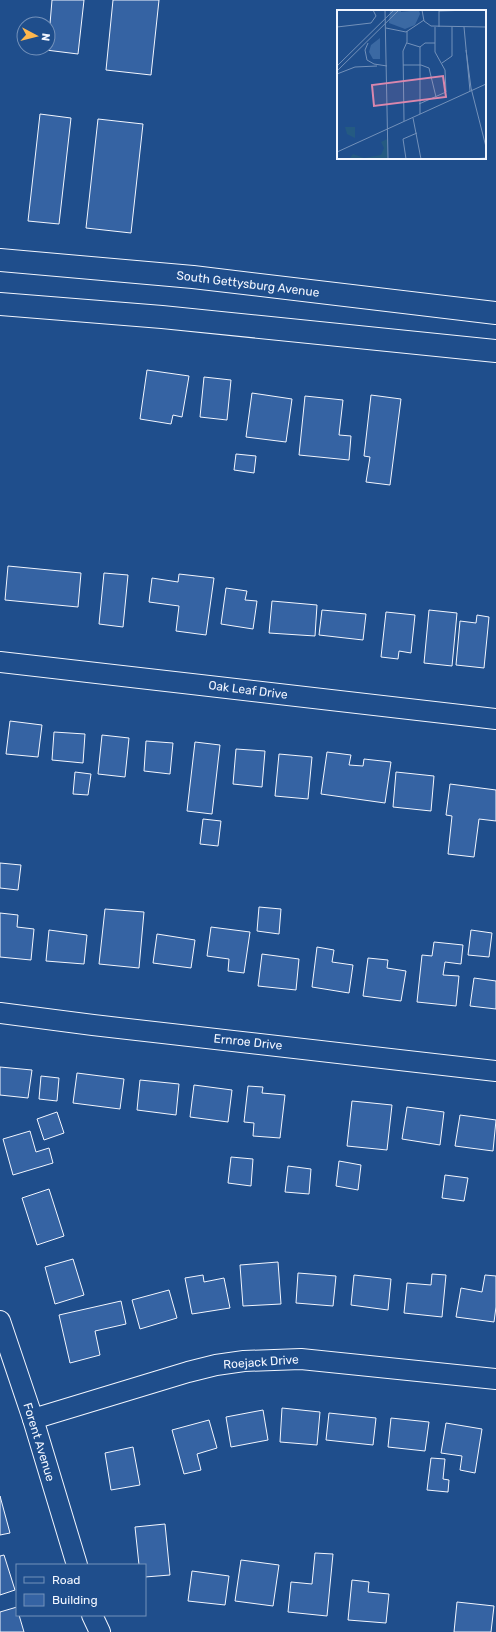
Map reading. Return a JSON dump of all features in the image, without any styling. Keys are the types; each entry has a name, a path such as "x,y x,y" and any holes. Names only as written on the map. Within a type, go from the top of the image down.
{"main road":[{"name":"South Gettysburg Avenue","path":"0,260 193,277 496,313"},
{"path":"0,304 162,317 496,351"}],"street":[{"name":"Oak Leaf Drive","path":"0,662 496,719"},
{"name":"Ernroe Drive","path":"0,1013 496,1071"},
{"name":"Forent Avenue","path":"0,1321 33,1419 77,1564"},
{"name":"Roejack Drive","path":"33,1419 188,1372 216,1365 244,1361 301,1359 496,1379"},
{"path":"92,1616 100,1632"}],"building":[{"path":"52,0 84,0 78,54 56,51 56,16 51,16"},
{"path":"113,0 159,0 151,75 106,70"},
{"path":"40,114 71,118 59,224 28,221"},
{"path":"98,119 143,124 131,233 86,228"},
{"path":"147,370 189,376 182,417 173,415 171,424 140,419"},
{"path":"204,377 231,380 227,420 200,417"},
{"path":"252,393 292,399 286,442 246,437"},
{"path":"371,395 401,399 390,485 366,482 370,457 364,456"},
{"path":"305,396 343,400 339,435 351,436 349,460 299,455"},
{"path":"236,454 256,456 254,473 234,470"},
{"path":"8,566 81,573 78,607 5,600"},
{"path":"104,573 128,575 123,627 99,624"},
{"path":"179,574 214,578 206,635 176,631 179,606 149,602 152,578 178,582"},
{"path":"226,588 247,591 245,600 257,601 253,629 221,624"},
{"path":"272,601 317,605 315,636 269,633"},
{"path":"322,610 366,614 363,640 319,635"},
{"path":"429,610 457,613 452,666 424,663"},
{"path":"386,612 415,615 411,653 399,651 398,659 381,657"},
{"path":"477,615 489,617 484,668 456,665 460,621 476,623"},
{"path":"10,721 42,725 38,757 6,754"},
{"path":"54,732 85,734 83,763 52,760"},
{"path":"102,735 129,738 125,777 98,774"},
{"path":"146,741 173,743 170,774 144,771"},
{"path":"195,742 220,745 212,814 187,811"},
{"path":"236,749 265,751 262,787 233,784"},
{"path":"327,752 351,755 349,765 363,766 364,759 391,762 385,803 321,794"},
{"path":"279,754 312,757 308,799 275,796"},
{"path":"75,772 91,774 88,795 73,794"},
{"path":"396,772 434,776 431,811 393,807"},
{"path":"450,784 496,790 496,821 479,819 474,857 448,854 452,816 446,815"},
{"path":"203,819 221,821 218,846 200,844"},
{"path":"0,863 21,865 18,890 0,888"},
{"path":"259,907 281,909 279,934 257,931"},
{"path":"105,909 144,912 139,968 99,964"},
{"path":"0,913 18,915 17,927 34,929 31,960 0,957"},
{"path":"211,927 250,932 244,973 228,971 229,959 207,956"},
{"path":"49,930 87,935 84,964 46,961"},
{"path":"471,930 492,933 489,957 468,955"},
{"path":"157,934 195,940 191,968 153,963"},
{"path":"434,942 463,945 461,964 445,962 443,975 459,976 456,1006 417,1002 422,955 432,956"},
{"path":"317,947 334,950 332,962 353,965 349,993 312,987"},
{"path":"262,954 299,959 296,990 258,986"},
{"path":"368,958 388,960 387,968 406,971 401,1001 363,996"},
{"path":"474,978 496,981 496,1009 470,1006"},
{"path":"0,1067 32,1070 28,1098 0,1095"},
{"path":"77,1073 124,1079 120,1109 73,1103"},
{"path":"41,1076 59,1078 57,1101 39,1099"},
{"path":"140,1080 179,1084 176,1115 137,1110"},
{"path":"194,1085 232,1090 228,1122 190,1117"},
{"path":"248,1086 263,1087 262,1093 285,1095 280,1138 253,1136 254,1123 244,1122"},
{"path":"352,1101 392,1105 387,1150 347,1146"},
{"path":"407,1107 444,1112 440,1145 402,1139"},
{"path":"57,1112 64,1133 44,1140 37,1119"},
{"path":"460,1115 496,1120 493,1151 455,1146"},
{"path":"30,1131 36,1152 49,1148 53,1163 13,1175 3,1139"},
{"path":"231,1157 253,1159 251,1186 228,1183"},
{"path":"339,1161 361,1165 358,1190 336,1186"},
{"path":"288,1166 311,1169 309,1194 285,1192"},
{"path":"445,1175 468,1178 464,1201 442,1198"},
{"path":"49,1189 64,1236 37,1245 22,1198"},
{"path":"73,1259 84,1295 55,1304 45,1267"},
{"path":"278,1262 281,1304 243,1306 240,1265"},
{"path":"298,1273 336,1276 333,1306 296,1303"},
{"path":"432,1274 446,1275 442,1317 404,1313 407,1283 431,1285"},
{"path":"203,1275 204,1282 224,1278 230,1308 192,1314 185,1278"},
{"path":"354,1275 391,1279 388,1310 351,1305"},
{"path":"485,1275 496,1276 496,1307 494,1322 456,1317 461,1288 482,1292"},
{"path":"169,1290 177,1318 140,1329 132,1300"},
{"path":"121,1301 126,1324 95,1331 100,1355 70,1363 59,1315"},
{"path":"282,1408 320,1412 317,1445 280,1442"},
{"path":"263,1410 268,1440 231,1447 226,1417"},
{"path":"329,1413 376,1418 373,1445 326,1440"},
{"path":"391,1418 429,1422 425,1451 388,1447"},
{"path":"209,1420 217,1448 197,1454 201,1470 184,1474 172,1430"},
{"path":"446,1423 482,1429 475,1473 460,1470 462,1456 441,1453"},
{"path":"133,1447 140,1485 111,1490 105,1453"},
{"path":"431,1458 445,1459 443,1479 449,1480 448,1492 427,1490"},
{"path":"0,1496 10,1533 0,1535"},
{"path":"165,1524 170,1575 146,1577 146,1564 139,1564 135,1527"},
{"path":"315,1553 333,1554 327,1616 288,1612 291,1582 312,1584"},
{"path":"4,1555 15,1590 0,1595 0,1556"},
{"path":"241,1560 279,1565 273,1606 235,1601"},
{"path":"192,1571 229,1576 225,1605 188,1601"},
{"path":"352,1580 369,1582 368,1592 389,1594 386,1623 348,1620"},
{"path":"457,1602 494,1606 491,1632 454,1632"},
{"path":"16,1607 16,1616 19,1616 24,1632 0,1632 0,1612"}]}
